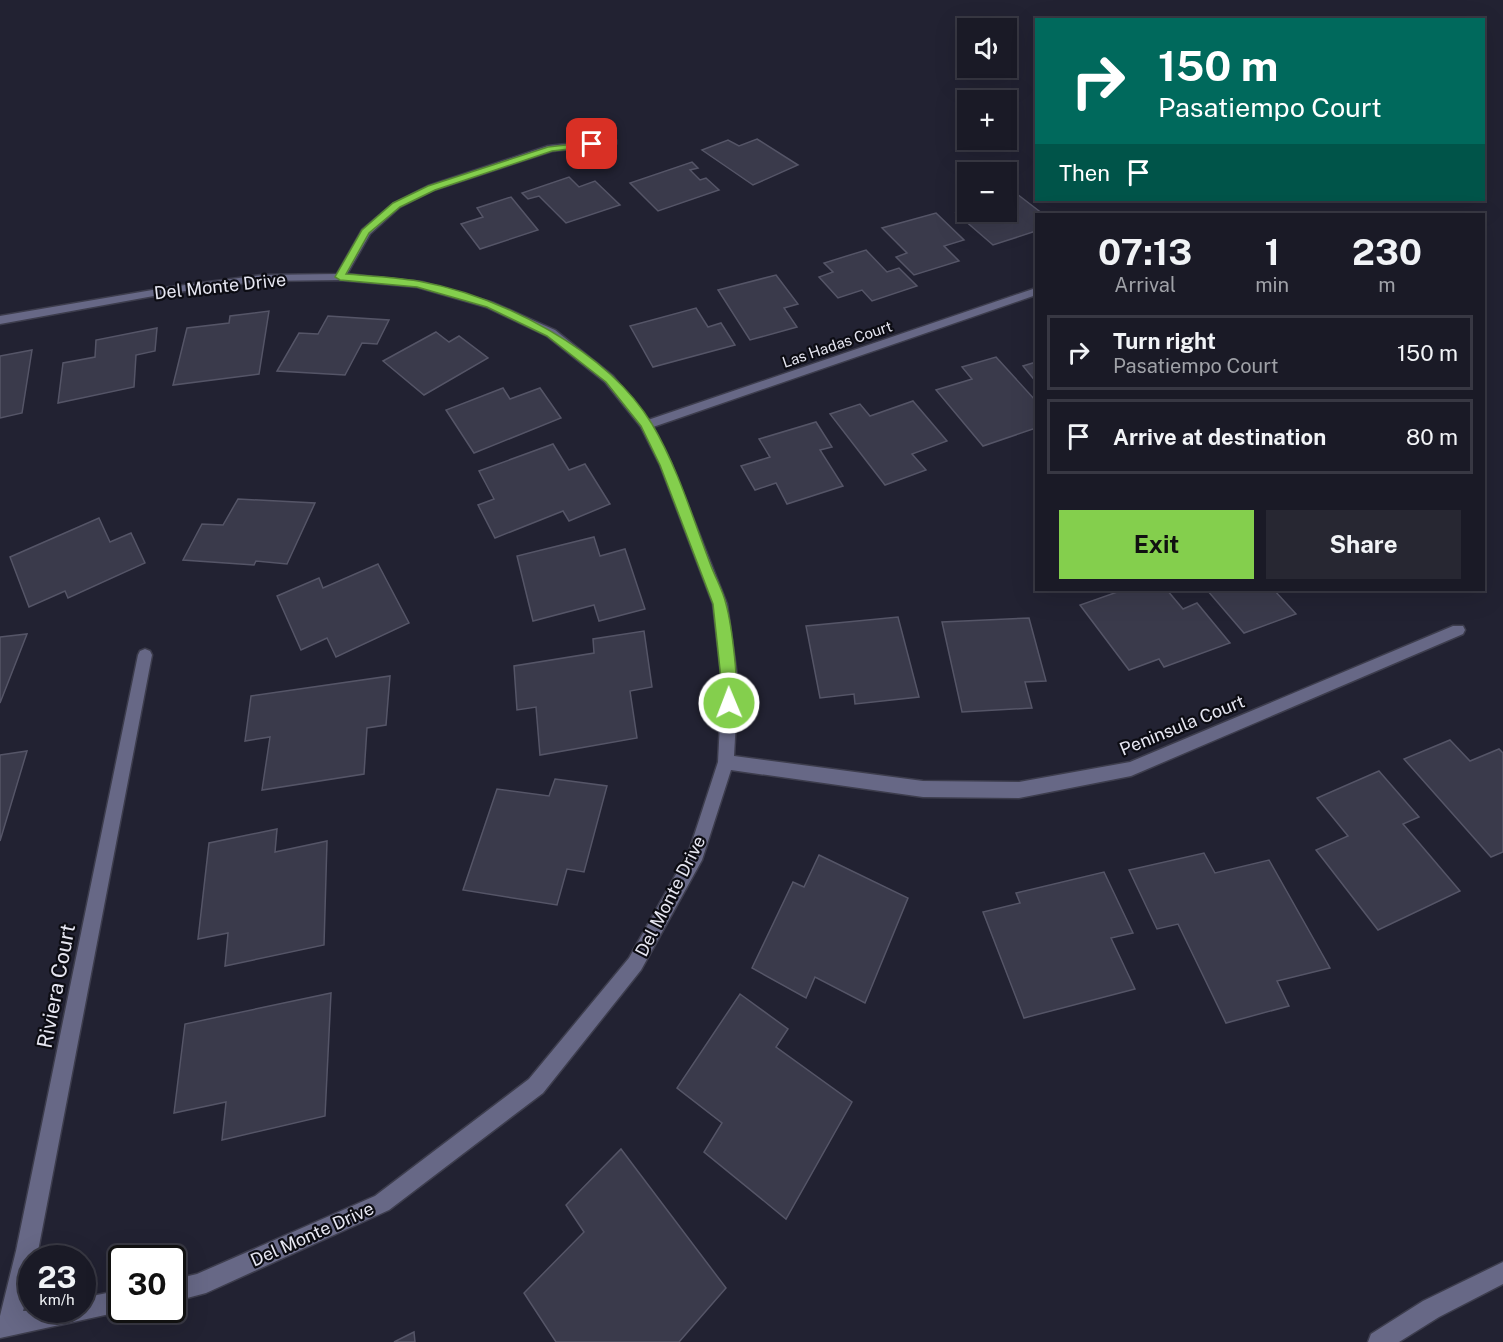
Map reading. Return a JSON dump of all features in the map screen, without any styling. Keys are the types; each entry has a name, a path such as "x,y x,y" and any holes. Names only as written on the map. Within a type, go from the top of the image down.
{"street":[{"path":"340,277 366,232 397,205 431,188 551,148 613,142"},
{"name":"Del Monte Drive","path":"0,320 170,290 262,278 340,277 418,284 490,305 551,333 609,379 646,425 666,465 720,604 730,683 726,762 696,854 635,964 536,1086 382,1203 198,1285 186,1288"},
{"name":"Las Hadas Court","path":"646,425 1035,291"},
{"name":"Peninsula Court","path":"726,762 923,789 1019,790 1131,769 1458,630"},
{"name":"Riviera Court","path":"5,1326 27,1251 145,655"},
{"path":"1379,1342 1431,1310 1503,1274"}],"building":[{"path":"757,139 798,165 753,185 702,150 728,140 739,146"},
{"path":"692,162 698,168 690,170 700,180 706,178 719,190 658,211 630,183"},
{"path":"569,177 579,187 595,181 620,205 566,223 539,196 528,199 522,193"},
{"path":"1017,194 1042,213 1035,213 1035,231 993,245 966,222 1017,222"},
{"path":"511,197 538,230 480,249 461,224 483,217 477,208"},
{"path":"936,213 964,240 944,246 959,261 914,275 896,257 907,253 882,228"},
{"path":"866,250 887,272 899,268 917,286 872,301 862,290 838,298 819,277 833,272 824,263"},
{"path":"776,275 798,304 784,308 797,327 750,340 718,290"},
{"path":"696,308 708,327 721,323 735,345 653,367 630,326"},
{"path":"269,311 259,374 173,385 187,328 229,323 230,316"},
{"path":"328,316 389,320 377,344 362,343 345,375 277,371 299,333 318,334"},
{"path":"157,328 155,351 136,355 134,387 58,403 63,363 95,357 96,340"},
{"path":"436,332 449,342 459,336 488,358 424,395 383,361"},
{"path":"32,350 22,413 0,418 0,356"},
{"path":"996,357 1035,400 1035,428 983,446 936,390 972,379 962,367"},
{"path":"1035,362 1035,381 1023,366"},
{"path":"503,388 510,399 540,388 561,418 474,453 446,410"},
{"path":"913,401 947,441 912,454 926,470 885,485 830,414 860,404 870,416"},
{"path":"816,422 832,447 820,450 843,486 787,504 776,483 755,490 741,466 770,457 759,439"},
{"path":"553,444 569,470 585,464 610,504 569,521 563,511 495,538 478,505 494,499 479,471"},
{"path":"238,499 315,503 287,564 256,561 254,565 183,560 202,524 223,525"},
{"path":"99,518 110,542 131,533 145,563 68,598 65,591 29,607 10,557"},
{"path":"594,537 600,556 625,549 645,609 599,621 594,605 533,621 517,556"},
{"path":"378,564 409,623 336,657 327,638 301,650 277,596 319,578 323,588"},
{"path":"1120,591 1168,591 1183,609 1197,603 1230,643 1164,667 1159,659 1129,670 1080,605"},
{"path":"1208,591 1275,591 1296,614 1244,633"},
{"path":"898,617 919,697 855,704 854,694 820,698 806,626"},
{"path":"1029,618 1046,681 1025,682 1032,708 962,712 942,622"},
{"path":"644,631 652,687 630,691 637,738 540,755 536,707 517,710 514,666 594,653 593,639"},
{"path":"27,634 0,703 0,637"},
{"path":"390,676 386,725 367,728 364,774 262,790 270,737 245,741 251,696"},
{"path":"1450,740 1470,761 1499,749 1503,753 1503,852 1491,857 1404,759"},
{"path":"27,751 0,841 0,755"},
{"path":"1379,771 1419,817 1403,824 1460,891 1378,930 1316,850 1348,836 1317,798"},
{"path":"555,779 607,786 584,872 567,869 557,905 463,890 497,789 549,796"},
{"path":"277,829 275,852 327,841 324,945 225,966 228,933 198,939 209,843"},
{"path":"1204,853 1215,873 1269,860 1330,968 1277,981 1289,1006 1226,1023 1178,924 1157,929 1129,870"},
{"path":"819,855 908,898 865,1003 815,977 806,998 752,968 793,882 804,887"},
{"path":"1104,872 1133,933 1111,938 1135,989 1024,1018 983,912 1020,903 1016,893"},
{"path":"331,993 325,1116 222,1140 226,1102 174,1113 185,1024"},
{"path":"740,994 788,1029 776,1047 852,1102 786,1219 704,1152 722,1123 677,1088"},
{"path":"621,1149 726,1288 679,1342 556,1342 524,1293 584,1232 566,1205"},
{"path":"414,1332 415,1342 394,1342"}],"route":[{"path":"592,144 551,148 431,188 397,205 366,232 340,277 418,284 490,305 551,333 609,379 646,425 666,465 720,604 730,683 729,703"}]}
